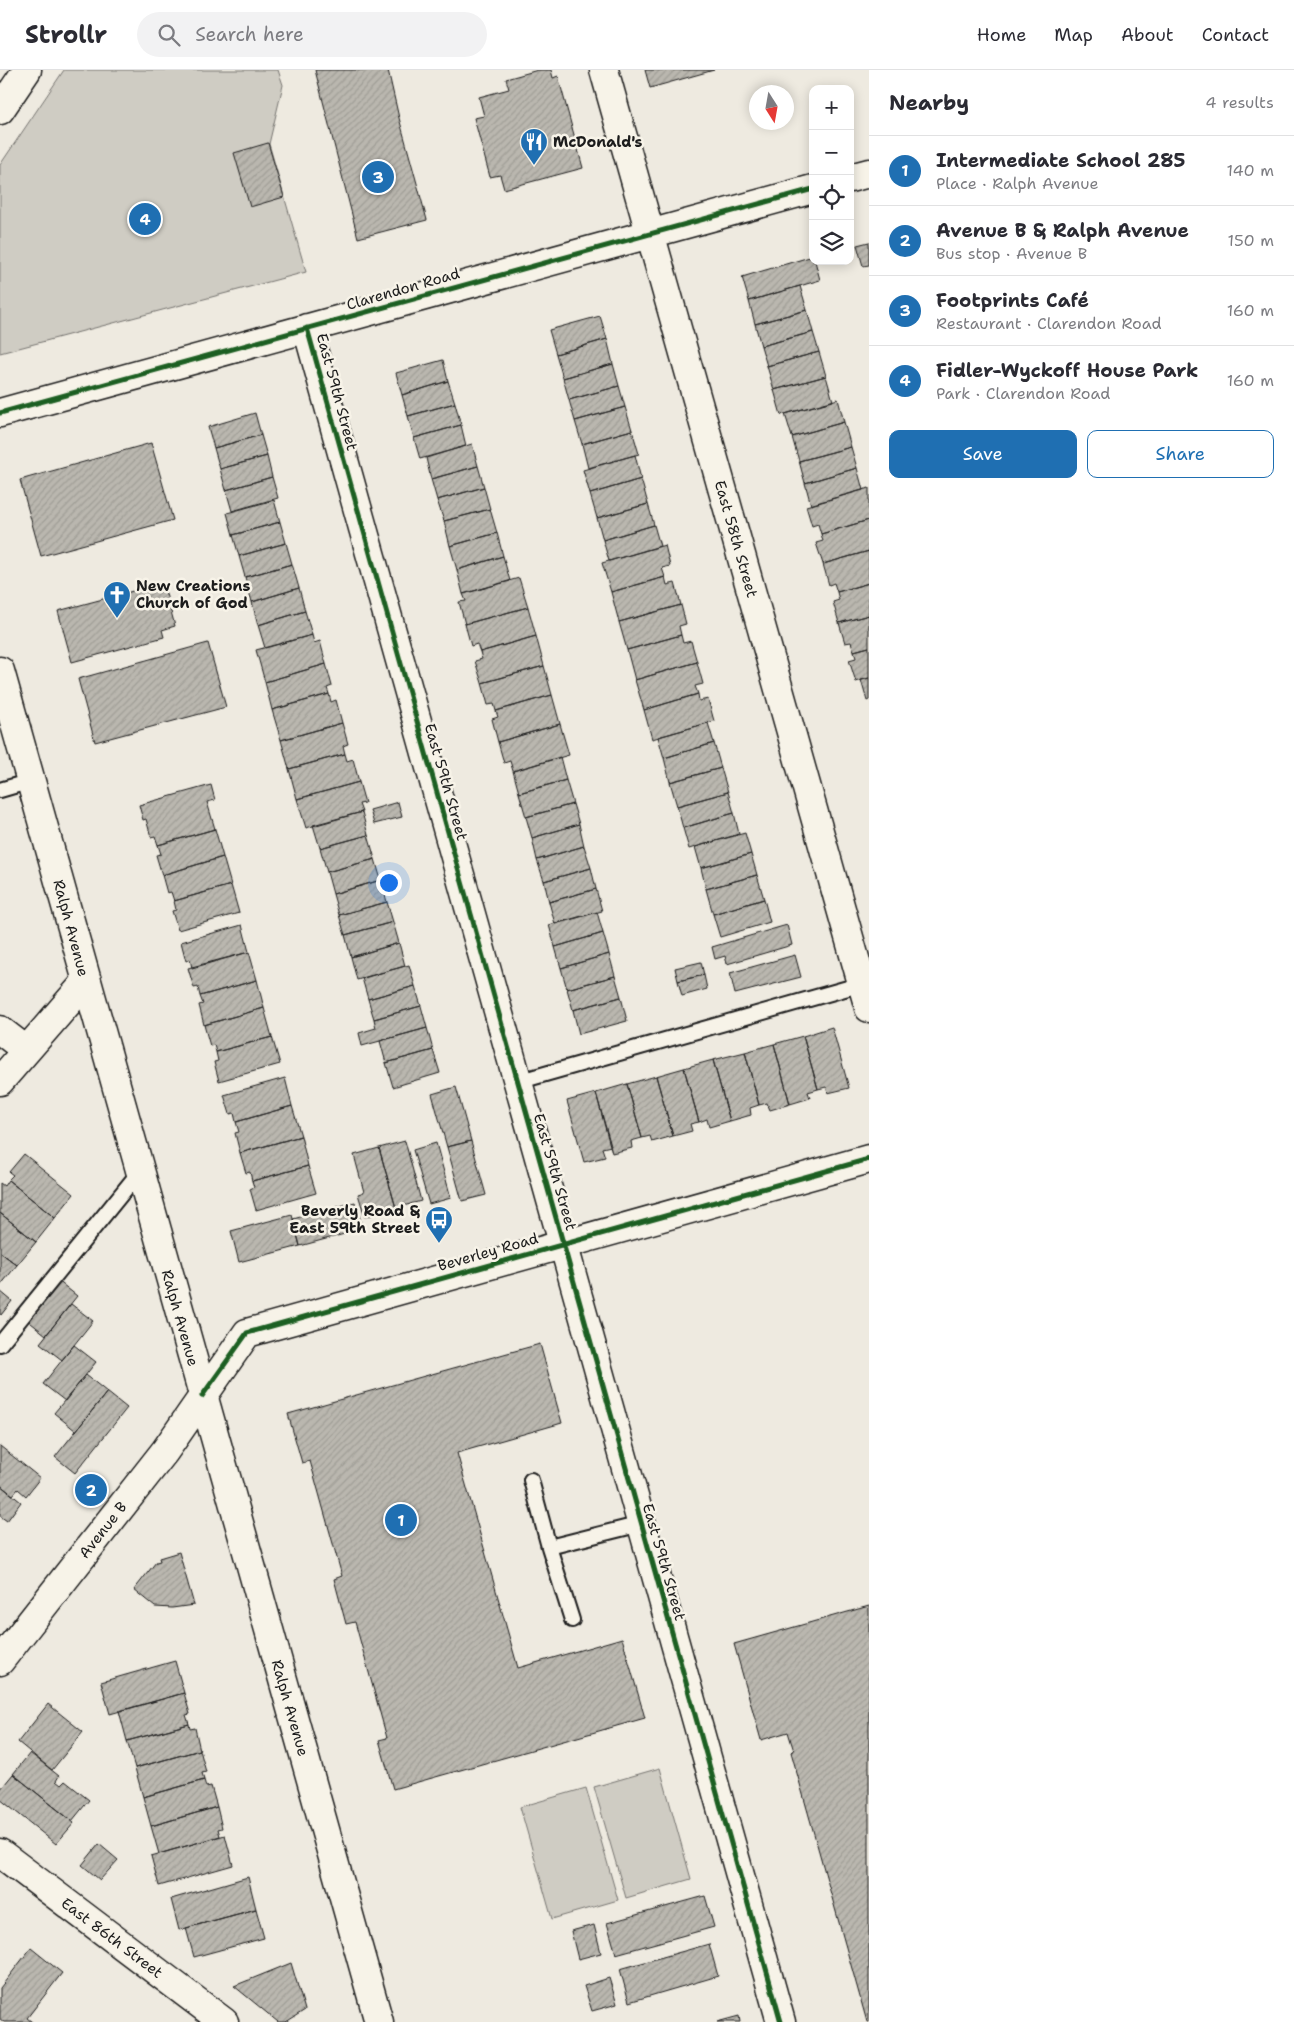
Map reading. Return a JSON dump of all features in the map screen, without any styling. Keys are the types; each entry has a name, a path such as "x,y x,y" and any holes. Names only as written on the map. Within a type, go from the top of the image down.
{"street":[{"path":"0,110 27,70"},
{"name":"East 58th Street","path":"604,70 866,996"},
{"path":"854,177 869,173"},
{"name":"Clarendon Road","path":"0,413 809,190"},
{"name":"East 59th Street","path":"307,328 780,2022"},
{"name":"Ralph Avenue","path":"0,671 379,2022"},
{"path":"0,1081 86,982"},
{"path":"0,1030 26,1050"},
{"name":"Beverley Road","path":"202,1396 247,1333 869,1159"},
{"name":"Avenue B","path":"0,1661 165,1451 202,1396"},
{"name":"East 86th Street","path":"0,1854 224,2022"}],"lane":[{"path":"0,790 31,781"},
{"path":"517,1082 866,996"},
{"path":"0,1344 140,1171"},
{"path":"531,1480 549,1547 572,1620"},
{"path":"549,1547 641,1524"}],"shaded area":[{"path":"64,70 278,70 283,85 269,144 306,272 0,353 0,165"},
{"path":"660,1768 691,1879 626,1898 594,1787"},
{"path":"586,1788 618,1900 552,1919 520,1807"}],"building":[{"path":"315,70 388,70 427,220 358,238"},
{"path":"538,70 551,70 553,78 558,76 583,168 504,189 500,175 490,177 474,118 484,116 479,97 509,89 506,79"},
{"path":"645,70 714,70 650,88"},
{"path":"268,143 284,197 250,207 234,153"},
{"path":"869,242 869,265 863,266 857,245"},
{"path":"809,257 809,265 816,265 820,280 749,301 742,277"},
{"path":"800,286 807,310 755,324 749,301"},
{"path":"807,310 813,332 761,346 755,324"},
{"path":"600,316 607,339 556,354 549,330"},
{"path":"813,332 819,352 767,366 761,346"},
{"path":"607,339 613,364 563,378 556,354"},
{"path":"819,352 826,376 774,390 767,366"},
{"path":"443,360 448,381 402,395 396,373"},
{"path":"613,364 619,386 569,400 563,378"},
{"path":"826,376 833,401 781,415 774,390"},
{"path":"448,381 455,403 408,416 402,395"},
{"path":"619,386 625,407 575,421 569,400"},
{"path":"838,399 844,422 792,437 785,414"},
{"path":"455,403 461,425 414,438 408,416"},
{"path":"625,407 632,430 582,444 575,421"},
{"path":"255,413 261,435 214,448 208,427"},
{"path":"844,422 851,447 799,461 792,437"},
{"path":"461,425 466,446 420,459 414,438"},
{"path":"632,430 639,454 588,468 582,444"},
{"path":"261,435 267,456 220,469 214,448"},
{"path":"151,443 173,520 41,556 20,480"},
{"path":"472,444 478,466 431,479 426,458"},
{"path":"851,447 857,468 805,483 799,461"},
{"path":"635,455 641,479 590,494 583,470"},
{"path":"267,456 272,477 226,490 220,469"},
{"path":"478,466 484,487 437,500 431,479"},
{"path":"857,468 863,490 811,505 805,483"},
{"path":"272,477 278,498 232,511 226,490"},
{"path":"641,479 648,504 597,518 590,494"},
{"path":"484,487 490,509 444,521 437,500"},
{"path":"869,488 869,520 821,534 818,524 812,526 806,506"},
{"path":"274,500 280,522 233,535 227,513"},
{"path":"648,504 654,525 603,540 597,518"},
{"path":"490,509 497,533 450,546 444,521"},
{"path":"869,520 869,551 823,564 816,543 823,541 821,534"},
{"path":"280,522 286,543 239,556 233,535"},
{"path":"654,525 660,546 609,561 603,540"},
{"path":"497,533 503,556 457,570 450,546"},
{"path":"286,543 292,564 245,577 239,556"},
{"path":"665,545 670,566 662,568 665,577 611,592 602,563"},
{"path":"869,551 869,583 837,592 834,583 829,585 823,564"},
{"path":"503,556 510,581 463,594 457,570"},
{"path":"292,564 299,588 252,602 245,577"},
{"path":"665,577 667,585 675,583 681,605 619,622 611,592"},
{"path":"519,578 528,607 465,624 459,602 466,601 463,594"},
{"name":"New Creations Church of God","path":"163,583 175,626 162,630 164,637 72,662 58,611"},
{"path":"869,583 869,615 839,623 833,602 839,600 837,592"},
{"path":"299,588 305,611 258,625 252,602"},
{"path":"681,605 686,624 679,626 681,635 627,650 619,622"},
{"path":"528,607 536,636 480,652 477,644 471,646 465,624"},
{"path":"305,611 312,635 265,648 258,625"},
{"path":"869,615 869,647 854,651 851,642 845,643 839,623"},
{"path":"312,635 314,643 320,641 326,664 265,682 256,650"},
{"path":"681,635 683,643 691,641 697,662 635,680 627,650"},
{"path":"536,636 544,666 482,683 475,661 482,659 480,652"},
{"path":"208,643 226,707 95,742 78,679"},
{"path":"869,647 869,678 856,682 849,660 856,658 854,651"},
{"path":"697,662 703,684 695,686 698,694 644,710 635,680"},
{"path":"326,664 332,686 327,688 329,694 272,710 265,682"},
{"path":"544,666 552,695 496,711 494,704 488,705 482,683"},
{"path":"869,678 869,700 867,701 861,680"},
{"path":"329,694 331,702 336,700 342,723 281,740 272,710"},
{"path":"698,694 699,701 708,699 714,721 652,739 644,710"},
{"path":"552,695 560,724 498,742 492,719 498,717 496,711"},
{"path":"342,723 348,744 343,746 345,754 289,769 281,740"},
{"path":"708,723 714,743 664,758 658,737"},
{"path":"560,724 569,755 513,771 510,761 504,763 498,742"},
{"path":"714,743 721,768 670,782 664,758"},
{"path":"345,754 347,761 353,759 359,782 297,799 289,769"},
{"path":"560,757 566,780 519,793 513,771"},
{"path":"721,768 728,792 677,806 670,782"},
{"path":"566,780 573,804 526,817 519,793"},
{"path":"359,782 365,803 359,804 362,812 306,828 297,799"},
{"path":"211,785 215,800 207,802 215,829 158,845 155,836 151,837 146,819 143,820 139,805"},
{"path":"728,792 734,813 683,828 677,806"},
{"path":"398,802 402,817 374,824 370,810"},
{"path":"573,804 579,824 532,838 526,817"},
{"path":"362,812 368,835 320,848 313,825"},
{"path":"734,813 739,834 689,849 683,828"},
{"path":"579,824 584,846 537,860 532,838"},
{"path":"215,829 223,857 162,875 156,855 161,854 158,845"},
{"path":"745,833 751,854 701,868 695,847"},
{"path":"368,835 375,859 327,872 320,848"},
{"path":"584,846 591,868 544,881 537,860"},
{"path":"751,854 757,875 706,889 701,868"},
{"path":"223,857 231,885 174,901 171,892 167,893 162,875"},
{"path":"375,859 381,880 333,894 327,872"},
{"path":"591,868 596,889 549,902 544,881"},
{"path":"757,875 764,899 713,914 706,889"},
{"path":"381,880 387,902 339,915 333,894"},
{"path":"231,885 239,913 178,930 172,911 176,910 174,901"},
{"path":"596,889 602,911 555,924 549,902"},
{"path":"764,899 770,922 720,937 713,914"},
{"path":"387,902 393,922 345,935 339,915"},
{"path":"597,912 603,933 555,947 549,925"},
{"path":"393,922 399,943 351,957 345,935"},
{"path":"242,925 249,952 192,968 190,959 186,961 181,942"},
{"path":"787,925 792,945 727,964 725,956 715,959 712,947"},
{"path":"603,933 609,954 561,968 555,947"},
{"path":"399,943 405,966 357,980 351,957"},
{"path":"249,952 257,980 200,996 198,987 194,988 188,968"},
{"path":"609,954 615,976 567,989 561,968"},
{"path":"795,955 801,977 735,994 730,973"},
{"path":"701,962 704,975 678,981 675,968"},
{"path":"409,965 415,986 368,999 362,978"},
{"path":"704,975 707,989 682,996 678,981"},
{"path":"615,976 621,997 573,1010 567,989"},
{"path":"257,980 264,1008 204,1025 199,1005 203,1004 200,996"},
{"path":"415,986 421,1006 374,1019 368,999"},
{"path":"621,997 627,1021 579,1034 573,1010"},
{"path":"421,1006 427,1028 362,1046 359,1033 376,1028 374,1019"},
{"path":"264,1008 272,1037 216,1052 214,1045 210,1046 204,1025"},
{"path":"832,1027 849,1088 828,1093 826,1087 818,1089 803,1036"},
{"path":"427,1028 433,1050 386,1063 380,1041"},
{"path":"803,1036 818,1089 808,1092 810,1098 790,1104 774,1044"},
{"path":"272,1037 280,1064 219,1081 214,1062 218,1061 216,1052"},
{"path":"774,1044 790,1104 770,1110 767,1103 759,1105 745,1052"},
{"path":"433,1050 440,1073 393,1087 386,1063"},
{"path":"745,1052 759,1105 750,1108 751,1115 730,1121 713,1060"},
{"path":"713,1060 730,1121 709,1127 707,1119 699,1122 684,1068"},
{"path":"684,1068 699,1122 690,1124 692,1131 673,1136 656,1076"},
{"path":"656,1076 673,1136 652,1142 650,1136 642,1138 627,1084"},
{"path":"285,1078 292,1106 236,1122 234,1113 230,1114 224,1095"},
{"path":"627,1084 642,1138 631,1141 632,1148 612,1153 596,1093"},
{"path":"456,1087 471,1141 447,1147 432,1094"},
{"path":"596,1093 611,1146 602,1148 605,1157 584,1162 567,1101"},
{"path":"292,1106 301,1136 240,1153 235,1133 239,1132 236,1122"},
{"path":"301,1136 308,1166 252,1181 250,1172 246,1173 240,1153"},
{"path":"405,1141 421,1201 396,1208 379,1148"},
{"path":"471,1141 486,1195 462,1201 447,1147"},
{"path":"436,1143 451,1198 429,1204 413,1150"},
{"path":"379,1148 396,1208 365,1217 358,1194 364,1192 354,1155"},
{"path":"24,1154 74,1194 55,1218 8,1180 13,1175 9,1172"},
{"path":"308,1166 316,1193 256,1210 250,1189 254,1187 252,1181"},
{"path":"8,1180 55,1218 36,1242 0,1213 0,1183 4,1186"},
{"path":"355,1202 363,1229 300,1246 293,1219"},
{"path":"0,1213 36,1242 17,1265 0,1252"},
{"path":"292,1215 300,1246 239,1262 231,1231"},
{"path":"0,1252 17,1265 0,1286"},
{"path":"57,1280 77,1296 46,1335 26,1319"},
{"path":"0,1291 12,1301 1,1315 0,1314"},
{"path":"71,1304 93,1321 62,1360 40,1343"},
{"path":"540,1344 562,1423 457,1453 518,1668 622,1638 645,1718 393,1789 379,1740 387,1738 355,1622 346,1624 334,1579 342,1576 310,1461 302,1463 288,1414"},
{"path":"74,1345 96,1362 65,1401 43,1384"},
{"path":"86,1375 107,1392 76,1431 54,1413"},
{"path":"107,1392 127,1408 75,1473 55,1457"},
{"path":"0,1446 40,1478 26,1496 18,1489 13,1495 0,1485"},
{"path":"0,1485 21,1502 7,1521 0,1516"},
{"path":"179,1552 194,1605 172,1608 155,1607 134,1590 156,1562 160,1561 159,1558"},
{"path":"869,1606 869,2022 867,2022 791,1752 794,1751 788,1732 761,1740 734,1644"},
{"path":"175,1661 184,1693 110,1714 101,1682"},
{"path":"184,1693 190,1714 186,1715 189,1724 127,1741 119,1711"},
{"path":"48,1704 83,1732 52,1770 18,1742"},
{"path":"189,1724 190,1729 195,1728 200,1750 135,1768 127,1741"},
{"path":"200,1750 206,1772 202,1773 204,1780 143,1797 135,1768"},
{"path":"30,1753 59,1776 56,1781 61,1785 65,1781 89,1800 72,1821 13,1774"},
{"path":"13,1774 74,1823 56,1844 0,1799 0,1790"},
{"path":"204,1780 206,1787 211,1786 217,1807 151,1826 143,1797"},
{"path":"217,1807 222,1828 218,1829 220,1836 159,1854 151,1826"},
{"path":"225,1835 233,1865 159,1886 151,1856"},
{"path":"99,1844 118,1860 100,1880 82,1865"},
{"path":"248,1877 256,1909 179,1930 171,1899"},
{"path":"705,1896 714,1927 616,1954 607,1923"},
{"path":"256,1909 264,1938 194,1957 186,1928"},
{"path":"594,1925 601,1953 578,1959 571,1931"},
{"path":"709,1944 718,1976 629,2002 620,1969"},
{"path":"31,1948 62,1973 27,2018 32,2022 4,2022 0,2019 0,1988"},
{"path":"291,1963 305,2010 286,2022 278,2022 234,1986"},
{"path":"609,1978 617,2004 592,2011 584,1986"},
{"path":"739,2016 740,2022 717,2022"}],"cycle path":[{"path":"0,413 809,190"},
{"path":"307,328 781,2022"},
{"path":"202,1396 247,1333 869,1159"}],"place":[{"name":"McDonald's","path":"534,166"},
{"name":"Footprints Café","path":"378,177"},
{"name":"Fidler-Wyckoff House Park","path":"145,219"},
{"name":"New Creations Church of God","path":"117,619"},
{"name":"Beverly Road & East 59th Street","path":"439,1244"},
{"name":"Avenue B & Ralph Avenue","path":"91,1490"},
{"name":"Intermediate School 285","path":"401,1520"}]}
